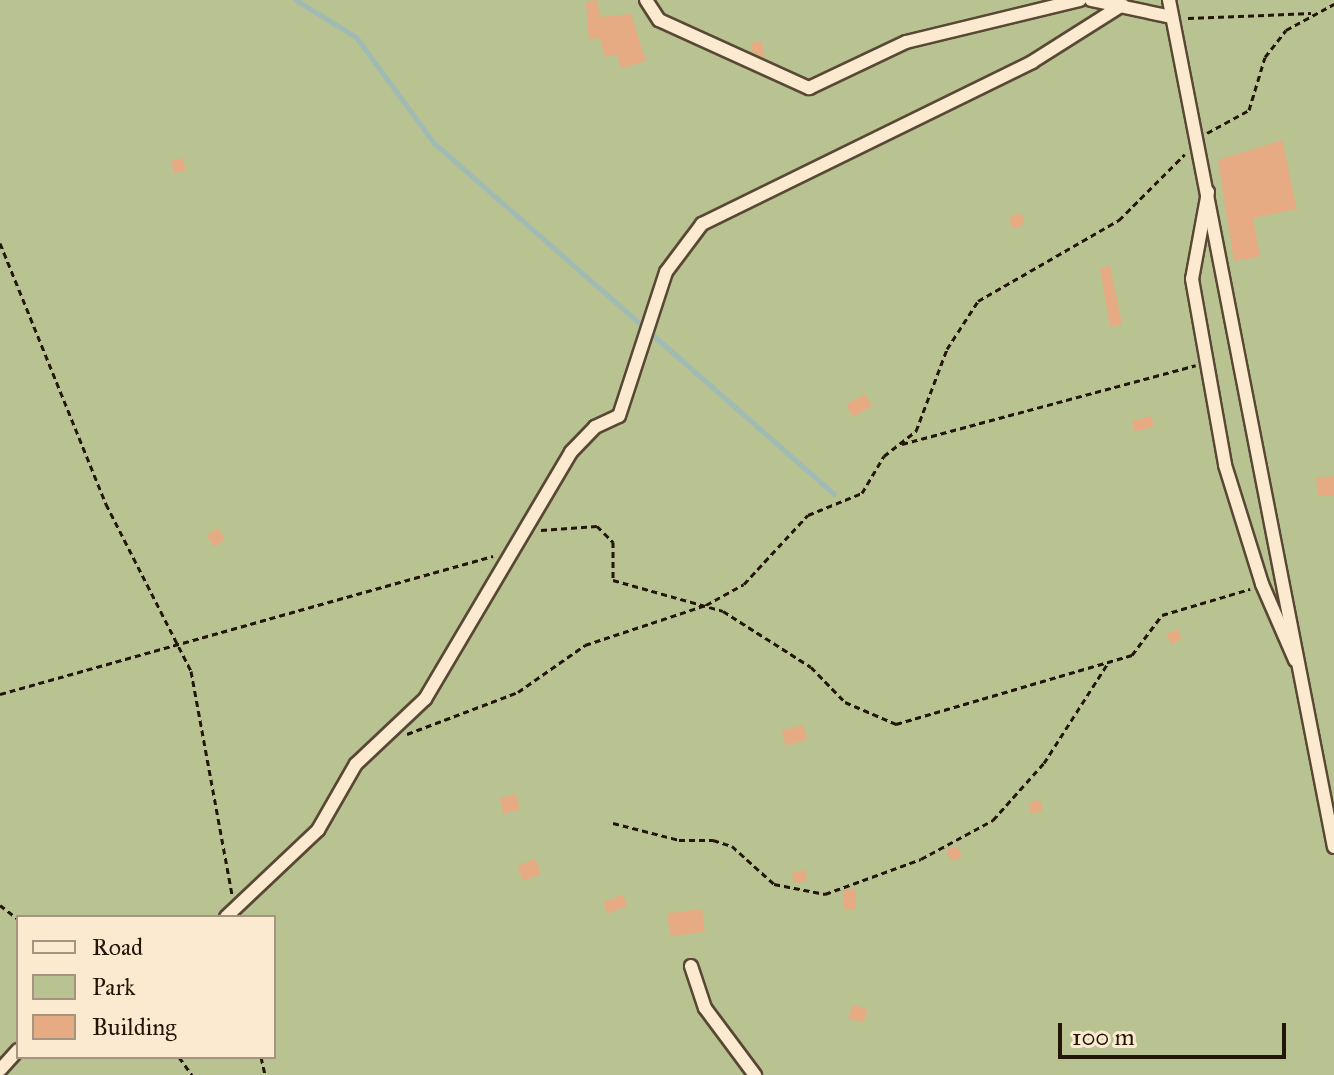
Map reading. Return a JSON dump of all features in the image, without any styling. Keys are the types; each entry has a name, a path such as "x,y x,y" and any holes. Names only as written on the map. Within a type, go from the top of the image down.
{"street":[{"path":"646,0 659,20 809,88 906,42 1080,0"},
{"path":"1091,0 1172,17"},
{"path":"1169,0 1209,187 1334,847"},
{"path":"231,914 318,830 356,764 387,738 460,648 522,531 582,438 619,416 666,272 710,217 834,162 888,127 944,108 1084,34 1122,5"},
{"path":"1209,187 1191,265 1225,465 1262,584 1304,681"},
{"path":"691,966 705,1008 755,1075"},
{"path":"0,1070 16,1052"}],"path":[{"path":"387,738 518,692 595,641 706,605 744,584 808,515 862,493 898,446 924,419 947,349 978,301 1119,220 1199,138 1249,110 1265,57 1286,30 1334,4"},
{"path":"1172,17 1315,13"},
{"path":"0,243 106,504 177,641 199,704 231,914"},
{"path":"898,446 1207,362"},
{"path":"522,531 597,526 613,542 613,580 706,605 781,645 845,702 896,724 1137,652 1162,615 1262,584"},
{"path":"0,694 177,641 512,550"},
{"path":"613,823 679,840 713,840 732,846 774,884 825,894 921,859 993,820 1044,763 1108,663"},
{"path":"0,905 16,917"}],"green space":[{"path":"0,0 1334,0 1334,1075 0,1075"}],"building":[{"path":"597,0 600,17 631,14 646,61 621,68 617,54 605,57 600,38 589,39 586,2"},
{"path":"762,41 765,58 752,52 751,43"},
{"path":"1282,140 1297,209 1253,218 1260,257 1234,261 1218,160"},
{"path":"183,158 186,171 174,173 171,161"},
{"path":"1021,213 1025,224 1013,229 1009,217"},
{"path":"1110,266 1122,324 1110,327 1100,268"},
{"path":"865,394 872,406 853,417 846,405"},
{"path":"1151,416 1154,427 1135,432 1132,421"},
{"path":"1334,476 1334,495 1318,496 1316,478"},
{"path":"218,528 225,540 214,547 207,534"},
{"path":"1177,629 1182,639 1171,644 1166,634"},
{"path":"803,725 807,739 786,745 782,731"},
{"path":"516,794 520,810 503,814 500,798"},
{"path":"1040,800 1043,811 1031,814 1028,803"},
{"path":"957,846 962,857 951,861 946,850"},
{"path":"535,859 541,874 523,881 517,866"},
{"path":"805,870 807,881 794,883 792,872"},
{"path":"855,889 856,909 844,910 843,890"},
{"path":"623,895 627,906 607,913 603,902"},
{"path":"702,909 705,932 670,936 667,913"},
{"path":"852,1005 867,1009 864,1023 848,1019"}],"waterway":[{"path":"296,0 356,37 434,143 834,494"}]}
